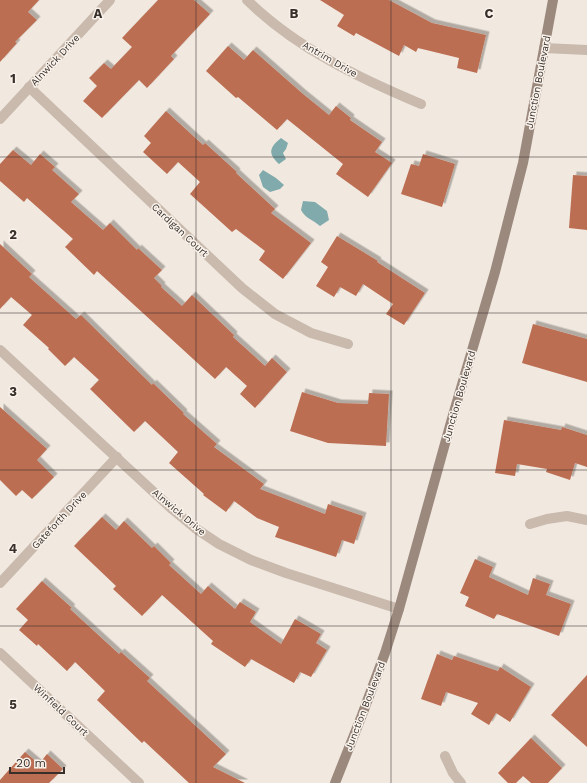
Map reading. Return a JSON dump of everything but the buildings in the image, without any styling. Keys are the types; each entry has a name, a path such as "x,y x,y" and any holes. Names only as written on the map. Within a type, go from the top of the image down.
{"main road":[{"name":"Junction Boulevard","path":"335,783 385,652 399,609 450,422 497,265 523,163 553,0"}],"street":[{"name":"Alnwick Drive","path":"0,119 110,0"},
{"name":"Antrim Drive","path":"248,0 283,31 318,54 378,86 421,104"},
{"path":"544,48 587,50"},
{"name":"Cardigan Court","path":"30,88 242,288 275,314 311,333 348,344"},
{"name":"Alnwick Drive","path":"0,350 172,509 195,528 219,544 252,560 286,573 399,609"},
{"name":"Gateforth Drive","path":"0,583 117,457"},
{"path":"530,524 547,519 567,516 587,520"},
{"name":"Winfield Court","path":"0,653 139,783"},
{"path":"446,756 453,773 460,783"}],"water":[{"path":"281,138 288,143 283,153 286,159 279,164 273,157 271,150 274,144"},
{"path":"263,170 284,185 280,189 270,192 263,187 259,175"},
{"path":"303,201 315,202 327,211 329,220 320,226 307,217 301,210"}]}
